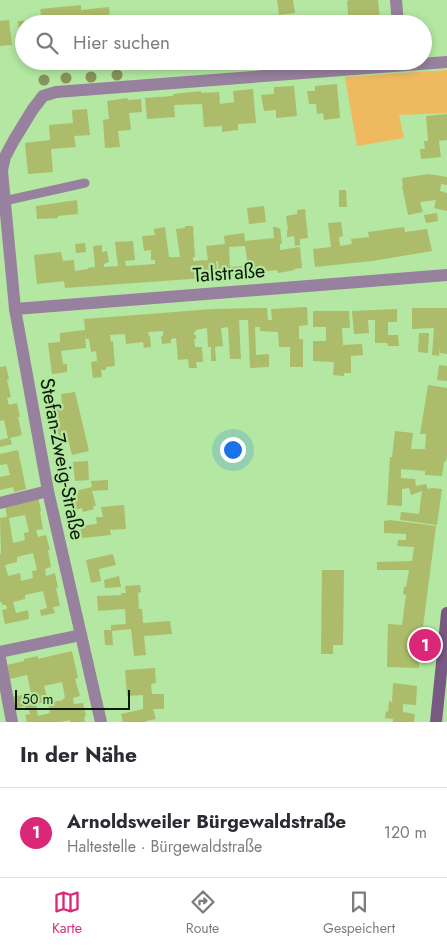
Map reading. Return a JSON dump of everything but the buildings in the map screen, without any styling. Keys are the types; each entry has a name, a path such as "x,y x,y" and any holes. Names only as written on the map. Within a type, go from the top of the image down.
{"main road":[{"path":"436,722 447,613"}],"street":[{"path":"396,0 397,15"},
{"path":"432,62 447,62"},
{"name":"Stefan-Zweig-Straße","path":"101,722 48,490 15,309 3,204 2,170 5,157 32,109 43,96 56,92 318,70"},
{"name":"Talstraße","path":"15,309 447,275"},
{"path":"0,503 48,490"},
{"path":"0,652 80,635"},
{"path":"0,658 12,722"}],"lane":[{"path":"3,204 85,183"}],"shaded area":[{"path":"447,70 447,113 399,115 404,138 357,146 345,77"}],"place":[{"name":"Arnoldsweiler Bürgewaldstraße","path":"425,645"}]}
